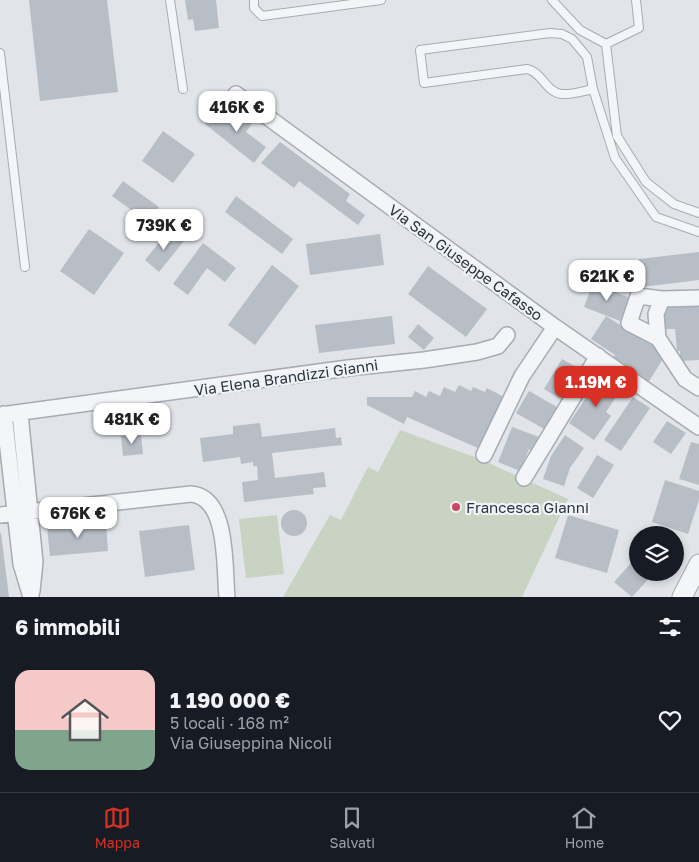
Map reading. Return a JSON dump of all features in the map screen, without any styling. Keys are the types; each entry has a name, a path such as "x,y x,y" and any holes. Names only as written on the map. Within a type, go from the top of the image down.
{"street":[{"name":"Via San Giuseppe Cafasso","path":"236,94 555,327 699,427"},
{"path":"658,338 628,323 638,296 662,299 699,298"},
{"path":"662,299 656,314 658,338 685,379 699,388"},
{"path":"484,455 522,376 555,327"},
{"name":"Via Elena Brandizzi Gianni","path":"8,414 338,369 433,359 498,346 507,336"},
{"path":"524,478 598,356"},
{"path":"8,414 15,514 35,562 31,597"},
{"path":"15,514 191,494 201,496 210,502 218,517 227,597"},
{"path":"682,597 699,564"}],"lane":[{"path":"170,0 183,89"},
{"path":"254,0 254,8 262,16 381,0"},
{"path":"552,0 580,30 606,44"},
{"path":"606,44 639,28 636,0"},
{"path":"593,89 561,94 548,87 534,70 527,69 424,83 420,50 550,33 562,34 572,39 587,57 593,89 615,158 656,217 699,232"},
{"path":"606,44 618,136 646,182 674,204 699,213"},
{"path":"0,53 25,267"}],"green space":[{"name":"Francesca Gianni","path":"400,430 480,459 568,499 522,597 283,597 330,515 341,520 368,467 378,472"},
{"path":"277,515 284,574 246,578 239,519"}],"building":[{"path":"29,0 107,0 118,92 40,101"},
{"path":"185,0 216,0 219,28 195,31 193,19 188,20"},
{"path":"228,106 233,110 235,108 253,122 246,132 266,147 254,163 205,124 209,118 225,117 222,114"},
{"path":"163,131 195,154 173,183 142,161"},
{"path":"280,142 350,194 346,201 365,215 358,225 299,181 294,188 261,163"},
{"path":"123,181 159,207 148,222 112,196"},
{"path":"236,196 293,239 282,254 225,212"},
{"path":"89,229 124,253 94,295 60,271"},
{"path":"169,230 184,241 159,272 145,260"},
{"path":"380,234 384,265 310,275 306,244"},
{"path":"203,243 236,268 225,282 207,268 188,295 173,284"},
{"path":"699,252 699,280 642,287 639,259"},
{"path":"272,265 299,286 255,345 228,325"},
{"path":"428,266 487,309 466,337 408,294"},
{"path":"593,283 630,298 620,321 584,307"},
{"path":"699,303 699,360 680,361 680,351 677,351 675,329 664,329 663,305"},
{"path":"392,316 395,344 319,353 315,325"},
{"path":"606,316 666,354 646,386 611,361 615,355 591,339"},
{"path":"418,324 434,338 424,350 408,337"},
{"path":"562,359 580,369 562,400 544,389"},
{"path":"602,374 622,388 606,412 611,416 594,440 569,423"},
{"path":"459,385 471,391 473,387 485,392 487,388 504,397 480,449 407,417 404,424 367,405 367,397 412,397 415,391 426,397 429,391 440,396 444,387 455,392"},
{"path":"529,391 557,407 544,429 516,413"},
{"path":"633,397 650,408 621,451 604,440"},
{"path":"667,421 686,433 671,454 653,442"},
{"path":"260,423 262,437 335,428 336,438 341,437 342,445 272,453 275,478 324,472 326,487 313,488 314,494 244,502 242,482 258,480 257,466 253,466 253,462 241,464 240,457 203,462 200,438 233,434 233,426"},
{"path":"512,427 539,437 533,451 529,449 520,471 498,462"},
{"path":"141,434 143,454 123,456 121,436"},
{"path":"565,435 584,448 570,468 564,486 543,479 551,456"},
{"path":"691,442 699,444 699,485 679,479"},
{"path":"597,455 614,465 593,498 577,488"},
{"path":"665,480 699,491 699,500 688,534 684,533 684,526 664,526 652,522"},
{"path":"294,510 303,514 307,523 303,532 294,536 285,532 281,523 285,514"},
{"path":"568,515 619,530 607,573 555,558"},
{"path":"106,522 108,551 50,556 47,527"},
{"path":"189,525 195,570 145,577 139,531"},
{"path":"1,533 9,597 0,597"},
{"path":"629,565 629,581 647,581 632,597 614,582"}],"place":[{"name":"Francesca Gianni","path":"456,507"}]}
